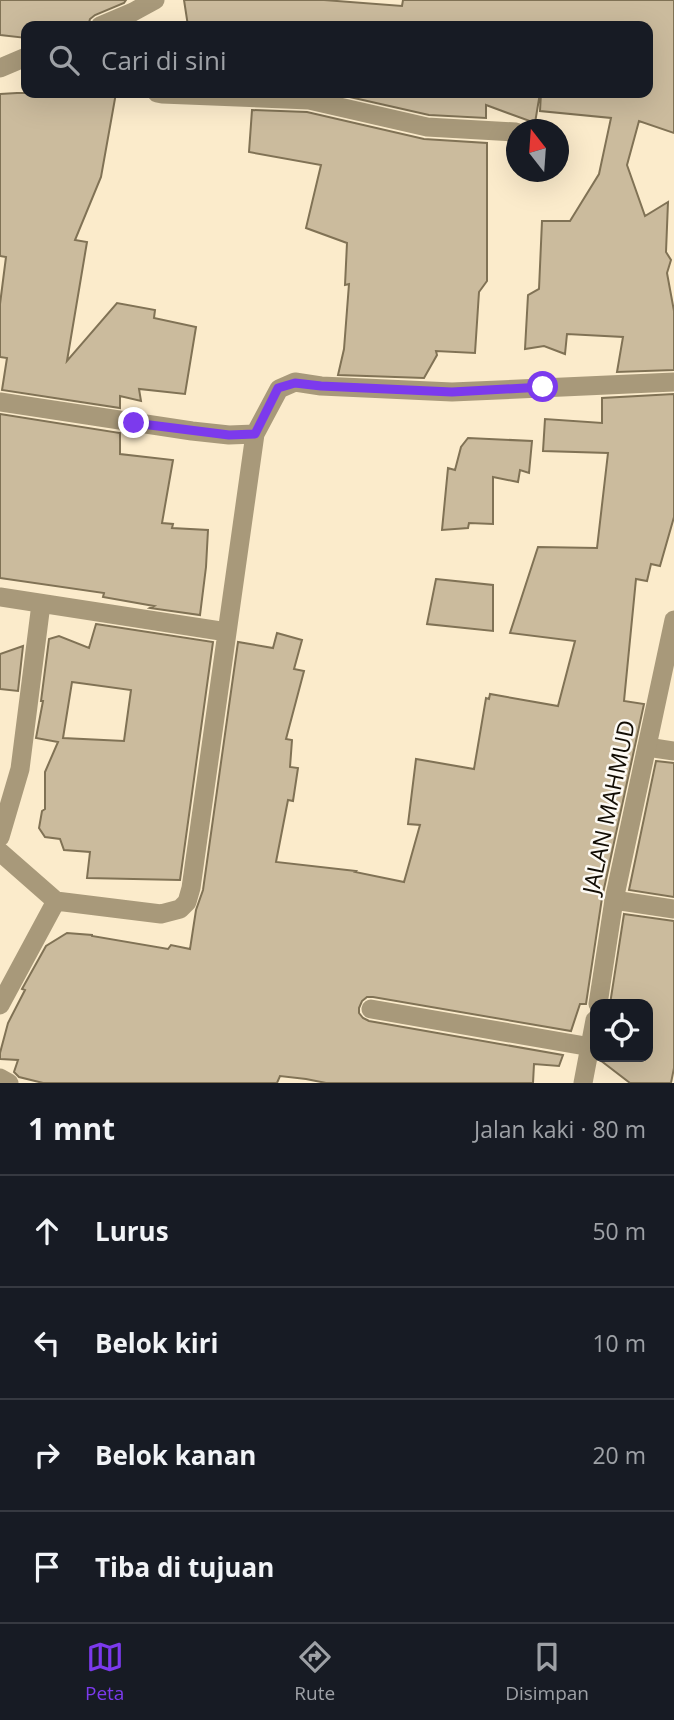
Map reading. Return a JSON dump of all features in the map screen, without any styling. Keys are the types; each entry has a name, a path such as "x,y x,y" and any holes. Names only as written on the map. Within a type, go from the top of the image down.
{"street":[{"path":"134,19 155,0"},
{"path":"0,68 21,59"},
{"path":"260,98 309,100 427,127 506,131"},
{"path":"0,852 56,901 161,914 180,909 187,902 255,434 278,388 295,383 452,392 674,382"},
{"path":"0,402 192,431 229,435 255,434"},
{"path":"0,597 227,632"},
{"path":"0,836 20,769 41,604"},
{"name":"JALAN MAHMUD","path":"599,999 614,900 674,620"},
{"path":"647,747 674,751"},
{"path":"0,767 20,769"},
{"path":"614,900 674,908"},
{"path":"0,1005 56,901"},
{"path":"371,1009 590,1047"},
{"path":"583,1083 590,1052"},
{"path":"0,1078 9,1083"}],"building":[{"path":"0,0 126,0 95,15 89,21 21,21 21,37 0,35"},
{"path":"184,0 324,0 402,6 403,0 674,0 674,133 639,121 627,165 645,216 668,202 666,252 671,260 667,273 674,311 674,370 617,372 623,337 567,334 565,354 544,346 525,349 528,295 539,289 542,221 570,221 599,174 611,118 540,111 541,98 653,98 653,21 187,21"},
{"path":"21,93 21,98 115,98 101,177 75,240 87,242 67,361 117,303 155,310 154,318 196,327 185,394 139,389 141,401 120,396 120,408 2,390 7,358 0,357 0,304 6,257 0,256 0,94"},
{"path":"354,98 539,98 536,119 524,119 486,105 486,118 429,115"},
{"path":"252,110 307,112 424,139 487,143 487,281 479,292 475,353 436,351 437,355 424,378 338,375 344,349 349,284 345,285 347,243 306,228 321,165 249,152"},
{"path":"674,394 674,517 660,566 651,564 647,581 636,579 624,701 644,704 602,898 586,1004 580,1004 571,1031 373,997 367,997 359,1008 359,1013 369,1021 563,1055 559,1066 534,1064 533,1083 326,1083 280,1076 277,1083 43,1083 19,1077 14,1072 18,1060 0,1059 8,1023 25,990 22,989 46,946 67,933 168,949 171,945 190,949 196,910 203,890 238,642 273,648 277,633 302,640 294,669 304,671 286,739 292,740 290,767 298,768 293,801 288,800 276,862 356,871 404,882 420,825 408,824 416,759 474,769 486,698 489,699 490,694 558,706 575,641 510,633 538,547 597,548 608,453 543,451 545,419 602,423 602,398"},
{"path":"0,414 120,433 120,454 173,460 162,523 173,524 172,528 208,530 200,615 150,608 154,606 103,597 104,593 0,578"},
{"path":"468,438 532,441 529,473 520,470 518,482 493,477 493,524 469,523 468,528 442,530 448,468 455,470 461,447"},
{"path":"436,579 493,585 493,631 427,624"},
{"path":"96,624 213,642 180,880 87,878 90,852 64,850 60,839 45,837 39,828 42,811 45,809 45,772 58,742 36,738 43,701 49,639 59,636 89,648","holes":["72,682 131,690 124,741 63,738"]},
{"path":"23,646 18,691 0,689 0,654"},
{"path":"656,761 674,763 674,897 629,890"},
{"path":"624,914 674,921 674,1068 671,1083 630,1083 603,1062 653,1062 653,999 611,999"}],"route":[{"path":"134,423 229,435 255,434 278,388 295,383 452,392 543,387"}]}
